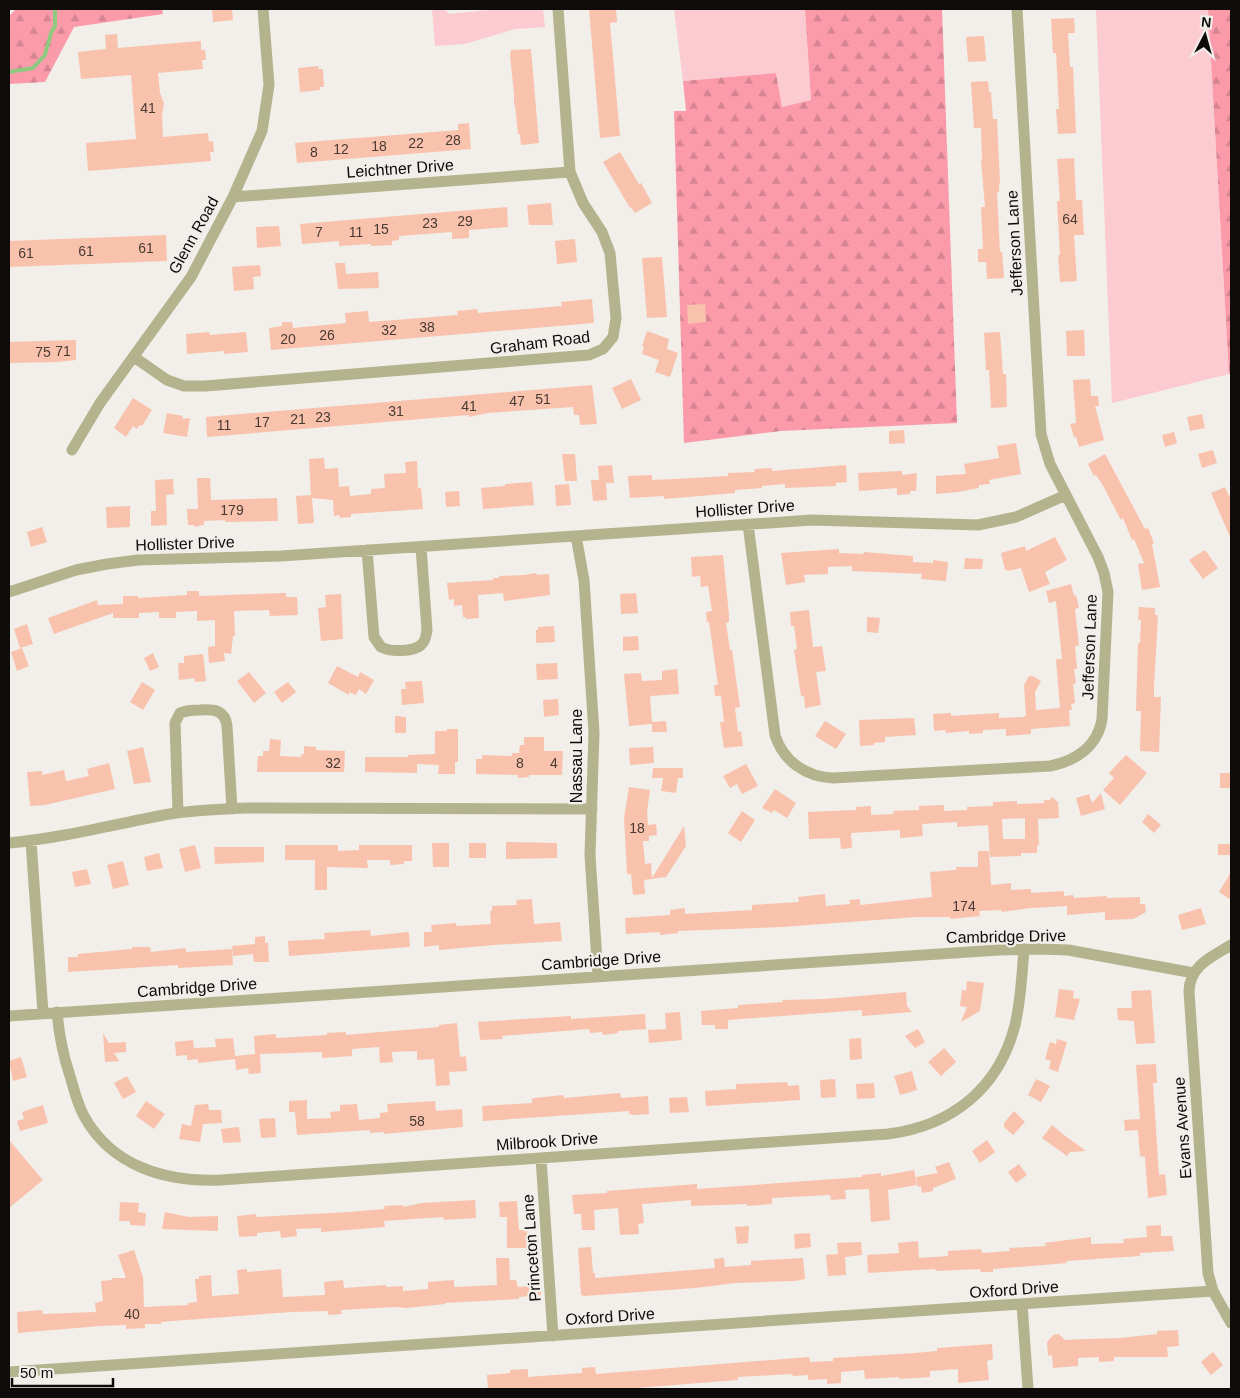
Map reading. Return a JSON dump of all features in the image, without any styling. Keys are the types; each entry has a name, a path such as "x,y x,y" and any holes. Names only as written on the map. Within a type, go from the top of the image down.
{"street":[{"name":"Glenn Road","path":"72,450 100,403 191,276 233,197 262,131 270,85 263,9"},
{"name":"Graham Road","path":"134,358 167,380 184,386 205,386 451,368 589,355 603,349 613,337 616,318 610,253 602,232 583,202 570,172 558,9"},
{"name":"Jefferson Lane","path":"748,524 775,735 781,748 793,764 811,774 833,778 1050,766 1068,762 1084,752 1096,737 1102,719 1108,601 1106,582 1095,551 1048,458 1040,425 1017,9"},
{"name":"Leichtner Drive","path":"233,197 570,172"},
{"name":"Hollister Drive","path":"9,592 76,570 122,562 281,556 824,520 978,525 1016,517 1066,495"},
{"name":"Nassau Lane","path":"576,536 584,580 594,733 595,761 590,854 598,976"},
{"path":"367,550 374,637 381,647 392,650 415,648 422,644 426,636 421,547"},
{"path":"178,813 174,723 179,715 191,710 213,709 221,713 225,718 232,809"},
{"path":"9,843 83,833 178,813 232,809 592,809"},
{"path":"31,841 43,1013"},
{"path":"1194,973 1207,960 1231,945"},
{"name":"Cambridge Drive","path":"9,1016 1024,949 1085,952 1194,973"},
{"name":"Milbrook Drive","path":"57,1012 63,1053 78,1105 95,1133 111,1149 134,1165 156,1174 186,1180 210,1180 888,1134 912,1130 934,1123 972,1099 988,1081 1001,1061 1011,1038 1017,1017 1024,949"},
{"name":"Evans Avenue","path":"1194,973 1190,981 1189,991 1208,1268 1213,1292 1231,1323"},
{"name":"Princeton Lane","path":"541,1158 553,1336"},
{"name":"Oxford Drive","path":"9,1372 1213,1292"},
{"path":"1022,1304 1028,1389"}],"shaded area":[{"path":"432,9 445,9 449,14 498,9 543,9 545,27 515,29 465,44 435,46"},
{"path":"674,9 805,9 811,100 782,107 776,73 683,81"},
{"path":"1096,9 1208,9 1229,374 1112,403"}],"green space":[{"path":"16,9 162,9 163,14 74,27 45,82 9,84 9,16"},
{"path":"805,9 942,9 957,423 781,431 684,443 674,111 686,111 683,81 776,73 782,107 811,100"},
{"path":"1208,9 1231,9 1231,374 1229,374"}],"building":[{"path":"212,9 232,9 233,20 213,22"},
{"path":"589,9 616,9 617,22 610,23 620,136 600,138"},
{"path":"1074,18 1075,33 1068,33 1070,67 1073,67 1076,133 1058,134 1056,109 1059,109 1056,53 1053,53 1051,19"},
{"path":"117,34 118,48 201,41 201,50 205,50 206,60 202,60 203,69 158,73 160,93 164,103 162,116 163,137 208,133 209,142 213,141 214,152 210,152 211,161 88,171 86,143 136,139 131,75 81,79 78,52 106,49 105,35"},
{"path":"984,36 986,61 968,62 966,37"},
{"path":"531,49 539,143 521,145 514,105 510,56 511,50"},
{"path":"318,66 319,69 323,69 324,87 320,87 320,90 300,92 298,68"},
{"path":"988,81 989,92 991,92 993,119 997,119 1000,184 999,192 997,192 1000,252 1002,251 1004,278 987,279 986,262 978,262 978,249 983,249 981,207 985,207 981,160 981,128 974,128 971,82"},
{"path":"469,123 471,149 297,163 295,143 458,130 458,124"},
{"path":"620,152 652,203 635,213 630,208 603,162"},
{"path":"1074,158 1076,200 1082,200 1084,235 1074,235 1077,281 1060,282 1057,201 1060,201 1057,159"},
{"path":"551,203 553,225 529,225 527,205"},
{"path":"507,207 508,227 469,230 469,238 452,239 452,232 399,236 399,240 392,241 392,245 339,246 339,241 302,244 300,224"},
{"path":"279,226 281,246 257,248 256,227"},
{"path":"166,235 167,261 9,267 9,241"},
{"path":"575,239 577,262 557,264 555,241"},
{"path":"662,257 667,317 647,318 642,258"},
{"path":"335,263 345,263 346,274 378,272 379,288 338,289"},
{"path":"260,265 261,276 253,277 254,289 234,291 232,267"},
{"path":"592,299 594,323 271,350 269,328 282,326 282,322 292,322 293,328 346,323 345,313 368,311 369,322 458,315 457,311 477,309 478,313 562,306 561,302"},
{"path":"705,304 706,322 688,324 687,305"},
{"path":"1084,330 1085,356 1067,356 1066,331"},
{"path":"647,331 669,339 667,349 678,353 670,377 655,372 659,360 642,354 644,347 642,346"},
{"path":"209,332 210,335 246,332 248,352 224,354 224,351 187,354 186,334"},
{"path":"1000,332 1003,374 1006,374 1007,407 991,408 989,370 986,370 984,333"},
{"path":"76,340 76,360 9,363 9,342"},
{"path":"631,379 641,400 622,409 612,388"},
{"path":"1090,379 1091,396 1098,396 1099,406 1095,406 1104,440 1079,447 1070,424 1076,423 1073,380"},
{"path":"592,385 597,424 580,425 579,415 574,415 573,407 207,437 206,417"},
{"path":"133,398 152,410 142,426 140,425 137,429 133,426 126,437 114,428"},
{"path":"167,413 183,416 182,419 190,418 187,437 163,433"},
{"path":"1202,414 1205,428 1190,431 1187,417"},
{"path":"904,430 905,443 889,444 889,431"},
{"path":"1174,432 1177,443 1165,447 1162,435"},
{"path":"1016,443 1021,474 989,480 990,484 979,485 979,488 936,494 936,476 966,474 964,464 999,458 997,446"},
{"path":"1213,450 1217,463 1202,468 1198,454"},
{"path":"562,454 575,454 577,481 565,481"},
{"path":"1105,454 1145,529 1148,528 1154,543 1152,544 1160,587 1142,590 1138,564 1144,563 1134,539 1132,540 1123,518 1121,520 1102,484 1096,475 1094,476 1088,464"},
{"path":"324,458 325,469 338,468 339,487 349,486 350,496 371,494 371,489 385,488 384,474 406,473 405,462 417,461 418,488 421,488 423,509 351,514 351,517 340,518 339,515 334,516 333,500 312,498 314,523 298,524 296,496 311,495 309,459"},
{"path":"612,465 614,483 606,483 607,500 593,501 591,480 599,480 598,466"},
{"path":"846,465 847,482 836,483 836,486 785,488 785,484 735,490 735,493 664,499 664,496 630,498 628,476 652,475 652,480 694,478 728,476 728,473 755,472 754,469 772,468 772,471"},
{"path":"902,471 902,475 917,473 916,491 910,491 910,494 897,495 897,488 859,491 858,473"},
{"path":"197,478 210,478 211,500 277,498 278,521 225,522 225,520 204,521 204,525 194,527 194,525 188,525 187,509 198,509"},
{"path":"173,479 174,494 166,495 167,525 151,526 151,511 156,511 155,480"},
{"path":"532,482 534,505 483,509 481,488"},
{"path":"569,484 571,505 556,506 555,485"},
{"path":"1225,487 1231,500 1231,539 1211,493"},
{"path":"459,491 460,506 446,507 445,492"},
{"path":"130,506 130,527 107,528 106,507"},
{"path":"42,527 47,542 31,547 27,532"},
{"path":"1055,537 1067,560 1045,572 1050,584 1029,592 1021,568 1005,570 1001,553 1025,546 1026,551"},
{"path":"839,549 839,553 863,554 864,552 913,556 913,562 933,563 933,560 948,562 946,581 921,579 922,574 852,571 852,566 828,567 828,574 804,575 805,582 786,585 781,553"},
{"path":"1205,550 1218,568 1203,579 1189,560"},
{"path":"723,555 729,615 729,622 726,623 740,707 735,708 738,732 741,731 743,746 724,748 720,722 724,722 721,696 715,696 714,685 718,685 706,612 712,611 708,586 701,587 700,576 692,577 691,557"},
{"path":"965,558 983,559 982,569 964,569"},
{"path":"536,573 537,575 549,574 550,595 504,601 503,593 478,595 479,618 466,619 463,617 462,605 454,606 454,599 449,600 447,583 493,580 493,578 499,578 499,576"},
{"path":"1071,584 1079,608 1075,609 1079,646 1075,646 1077,669 1074,669 1076,683 1073,684 1075,703 1071,704 1072,710 1069,710 1070,726 1031,729 1031,734 1006,736 1006,729 983,730 983,733 969,734 969,731 946,733 945,730 934,731 933,714 951,713 951,716 999,713 999,718 1024,717 1026,715 1024,685 1029,676 1033,676 1041,681 1035,692 1036,710 1060,708 1056,659 1062,659 1056,601 1049,603 1046,591"},
{"path":"187,591 199,591 199,596 286,593 286,597 297,597 298,615 270,616 269,610 234,611 235,636 233,636 231,654 224,653 225,661 209,663 208,647 215,646 215,620 197,621 197,611 176,612 176,618 159,618 159,612 139,613 139,618 113,618 113,613 54,634 48,618 97,600 98,605 123,604 123,596 138,596 138,598 187,595"},
{"path":"636,593 638,613 621,614 620,594"},
{"path":"341,594 343,639 321,641 318,608 326,607 325,595"},
{"path":"1139,607 1155,608 1155,615 1158,615 1154,697 1161,697 1159,752 1140,751 1141,711 1136,711 1138,643 1140,643 1141,620 1138,620"},
{"path":"809,610 813,647 822,646 826,671 816,672 821,705 805,708 804,696 801,696 794,650 797,649 794,626 791,626 790,612"},
{"path":"867,617 880,618 878,633 867,632"},
{"path":"27,624 33,644 20,648 14,629"},
{"path":"554,626 555,642 536,643 536,630 538,630 538,627"},
{"path":"638,636 639,650 623,651 623,637"},
{"path":"22,648 29,666 17,671 11,652"},
{"path":"153,653 159,667 150,671 144,658"},
{"path":"203,654 206,681 195,682 194,678 179,680 178,663 184,663 184,656"},
{"path":"557,663 558,679 537,680 536,664"},
{"path":"337,666 358,677 360,672 374,680 366,694 359,689 356,695 349,692 349,695 328,683"},
{"path":"677,669 679,694 650,696 652,722 666,721 667,732 652,732 652,724 629,726 624,674 641,673 642,681 662,680 662,671"},
{"path":"249,672 266,693 254,703 237,681"},
{"path":"422,681 424,703 402,705 401,689 406,689 405,682"},
{"path":"142,682 155,690 143,710 130,702"},
{"path":"288,682 296,692 282,703 274,692"},
{"path":"558,699 559,715 544,717 543,700"},
{"path":"395,716 406,717 406,733 395,733"},
{"path":"914,718 916,735 885,737 885,742 860,746 859,720"},
{"path":"825,721 846,734 836,749 815,736"},
{"path":"447,729 458,729 458,762 455,762 455,774 438,774 439,765 417,764 417,773 365,772 365,757 408,757 408,755 435,754 435,731 447,731"},
{"path":"524,737 544,737 544,751 563,751 562,775 529,775 529,777 518,778 518,775 476,774 476,759 482,759 482,755 512,756 512,753 519,753 520,745 524,745"},
{"path":"270,739 281,740 280,756 302,757 301,754 304,754 304,746 316,747 316,750 345,751 344,772 257,772 258,756 263,756 263,751 269,751"},
{"path":"143,747 151,782 134,784 127,751"},
{"path":"653,747 654,763 630,765 629,748"},
{"path":"1126,755 1147,773 1120,805 1103,790 1114,778 1109,773"},
{"path":"109,763 115,789 45,805 30,806 27,772 42,771 42,775 64,770 66,781 89,776 87,769"},
{"path":"746,764 758,786 742,794 737,784 730,788 723,776"},
{"path":"653,768 683,768 683,778 678,778 676,793 661,791 663,778 652,778"},
{"path":"1220,773 1230,773 1230,788 1220,788"},
{"path":"629,787 650,790 647,812 648,825 656,824 657,835 649,836 649,841 643,841 645,864 651,863 652,878 684,826 686,846 666,877 644,880 645,894 633,895 631,874 627,874 624,818"},
{"path":"775,789 796,803 787,818 774,810 772,813 762,808"},
{"path":"1101,793 1105,809 1081,816 1076,798 1089,794 1092,803"},
{"path":"1052,797 1058,802 1059,818 1038,819 1039,845 1037,846 1037,853 1021,853 1021,856 990,857 988,825 957,827 957,822 922,824 923,836 900,838 900,830 851,833 852,848 841,849 840,838 809,839 808,812 856,810 856,807 871,806 871,815 894,814 893,811 919,810 919,806 944,805 944,811 967,810 967,807 993,806 993,802 1017,801 1017,804 1044,803 1044,800 1050,800","holes":["1025,818 1025,839 1003,839 1002,819"]},
{"path":"742,811 755,820 741,842 728,833"},
{"path":"1148,814 1161,825 1154,833 1142,822"},
{"path":"506,842 557,843 557,858 506,859"},
{"path":"432,843 449,843 449,867 433,867"},
{"path":"469,843 486,843 486,858 469,858"},
{"path":"1218,844 1231,844 1231,855 1218,855"},
{"path":"195,845 201,868 185,872 179,849"},
{"path":"285,845 338,845 338,851 359,850 359,845 412,845 412,861 404,861 404,864 390,865 390,860 367,860 368,868 327,867 327,890 315,890 315,860 285,860"},
{"path":"214,847 264,847 264,862 215,864"},
{"path":"978,851 989,851 991,885 1011,883 1011,890 1031,889 1031,893 1064,891 1064,896 1073,895 1074,898 1140,897 1140,904 1145,904 1146,912 1133,919 1105,920 1105,912 1067,915 1067,906 1002,912 1001,910 979,911 980,916 951,919 950,917 917,917 782,927 678,931 678,933 660,935 660,932 626,934 625,918 670,915 670,910 685,908 685,914 752,910 752,905 799,902 798,897 825,894 826,906 850,904 849,900 860,899 860,905 932,897 930,872 956,870 956,867 978,867"},
{"path":"159,853 163,868 147,871 144,857"},
{"path":"123,861 129,885 113,889 107,865"},
{"path":"87,869 91,884 75,887 72,872"},
{"path":"1231,872 1231,900 1219,892"},
{"path":"532,899 534,924 560,922 562,941 439,950 439,945 424,947 424,932 432,932 431,925 456,923 456,926 491,924 490,911 492,911 492,906 517,905 516,900"},
{"path":"1201,908 1206,924 1182,930 1178,915"},
{"path":"370,930 371,936 407,932 409,933 410,947 289,956 288,941 325,939 324,933"},
{"path":"265,936 265,943 268,943 269,962 254,962 253,954 233,956 232,946 255,944 255,937"},
{"path":"132,947 150,947 151,952 186,948 186,952 232,949 233,965 178,968 178,965 68,972 68,957 78,957 78,954 132,949"},
{"path":"967,981 984,983 980,1011 961,1022 967,1007 960,1006 962,990 966,991"},
{"path":"1059,989 1074,991 1073,998 1080,999 1074,1020 1055,1017"},
{"path":"1151,990 1155,1043 1136,1044 1134,1021 1118,1020 1117,1008 1132,1008 1131,991"},
{"path":"906,992 907,1006 912,1012 862,1016 862,1010 728,1020 728,1029 715,1029 715,1025 702,1025 701,1011 738,1008 738,1005 783,1002 782,1000 824,999"},
{"path":"680,1012 682,1040 649,1043 648,1030 666,1029 665,1013"},
{"path":"645,1014 646,1029 618,1031 618,1033 603,1035 602,1032 590,1033 589,1029 502,1036 503,1039 480,1040 478,1022 571,1016 571,1019"},
{"path":"457,1023 460,1057 466,1056 467,1071 449,1072 450,1085 436,1086 434,1059 417,1060 417,1051 392,1052 393,1062 380,1063 379,1047 352,1049 352,1056 322,1058 322,1052 260,1054 261,1073 249,1074 248,1068 236,1070 235,1059 198,1063 198,1059 187,1060 187,1055 176,1056 175,1042 193,1040 194,1048 216,1047 215,1039 233,1038 235,1056 255,1054 254,1036 276,1034 276,1038 346,1032 346,1035 439,1027 439,1025"},
{"path":"918,1029 925,1042 915,1048 905,1036"},
{"path":"103,1033 109,1043 126,1042 126,1052 114,1053 119,1061 105,1062"},
{"path":"861,1038 862,1059 850,1060 849,1039"},
{"path":"1057,1039 1067,1042 1058,1072 1049,1069 1051,1061 1045,1059 1050,1042 1056,1044"},
{"path":"944,1048 956,1062 941,1076 928,1062"},
{"path":"21,1057 27,1077 13,1081 9,1061"},
{"path":"1156,1064 1157,1083 1153,1083 1159,1175 1165,1174 1167,1195 1148,1198 1145,1157 1140,1156 1138,1130 1125,1131 1124,1120 1140,1119 1136,1065"},
{"path":"912,1071 917,1090 900,1095 894,1076"},
{"path":"127,1076 136,1092 123,1099 114,1083"},
{"path":"835,1079 836,1097 821,1098 820,1080"},
{"path":"1036,1079 1050,1086 1041,1102 1028,1095"},
{"path":"787,1082 788,1086 799,1085 800,1100 706,1106 705,1091 736,1089 736,1084"},
{"path":"874,1083 875,1098 857,1099 856,1084"},
{"path":"620,1093 621,1098 648,1096 649,1114 634,1115 629,1114 629,1111 483,1121 482,1106 532,1103 534,1098 563,1095 564,1098"},
{"path":"687,1097 689,1112 670,1113 669,1098"},
{"path":"307,1100 307,1119 331,1118 330,1112 340,1111 340,1105 357,1104 359,1120 380,1118 380,1113 388,1112 387,1104 435,1101 436,1111 462,1109 463,1127 384,1134 384,1132 370,1133 370,1130 297,1135 295,1112 289,1112 289,1101"},
{"path":"146,1101 165,1114 154,1129 136,1116"},
{"path":"208,1104 209,1110 221,1110 222,1123 203,1124 200,1142 179,1139 182,1124 191,1126 195,1105"},
{"path":"43,1105 48,1123 20,1131 17,1121 24,1119 22,1112"},
{"path":"1014,1111 1025,1122 1013,1135 1004,1127 1004,1123"},
{"path":"275,1118 276,1137 261,1138 259,1119"},
{"path":"1052,1125 1086,1151 1070,1152 1067,1156 1042,1138"},
{"path":"239,1127 241,1142 223,1143 221,1129"},
{"path":"9,1140 43,1180 9,1208"},
{"path":"987,1140 995,1152 980,1163 972,1151"},
{"path":"949,1162 956,1179 933,1188 933,1191 922,1193 921,1186 918,1187 916,1177 938,1173 935,1167"},
{"path":"1019,1164 1027,1175 1016,1183 1008,1172"},
{"path":"914,1170 917,1185 888,1190 890,1220 871,1222 869,1189 845,1190 846,1199 831,1200 830,1195 772,1198 772,1204 747,1206 747,1204 691,1206 691,1200 642,1204 644,1223 638,1224 639,1234 620,1235 618,1208 594,1210 595,1230 582,1230 581,1214 574,1214 572,1195 697,1184 697,1189 862,1177 862,1175 881,1173 881,1176"},
{"path":"475,1200 476,1218 444,1220 443,1217 384,1221 385,1227 321,1232 321,1228 296,1229 297,1236 281,1238 280,1231 257,1233 257,1236 239,1237 237,1216 256,1214 256,1217 349,1212 385,1209 384,1206 403,1205 403,1207 422,1203"},
{"path":"517,1201 519,1230 527,1230 527,1248 507,1248 507,1217 500,1217 499,1202"},
{"path":"120,1202 139,1203 138,1212 146,1213 145,1226 130,1225 130,1221 119,1221"},
{"path":"165,1212 189,1217 218,1216 218,1231 162,1229"},
{"path":"1161,1225 1161,1236 1172,1236 1174,1251 1140,1253 1140,1256 1066,1261 1067,1263 993,1269 993,1272 981,1272 980,1269 936,1271 935,1269 868,1273 867,1255 899,1253 898,1243 918,1241 919,1258 948,1256 948,1251 981,1249 982,1253 1010,1251 1009,1248 1047,1246 1044,1243 1091,1237 1091,1244 1124,1243 1123,1239 1147,1237 1146,1226"},
{"path":"749,1226 748,1243 737,1244 735,1227"},
{"path":"810,1233 811,1247 795,1249 794,1234"},
{"path":"861,1242 862,1255 845,1257 846,1275 828,1276 826,1255 838,1254 837,1243"},
{"path":"591,1247 595,1278 715,1268 714,1259 724,1258 725,1267 751,1265 751,1261 803,1258 805,1279 584,1296 581,1295 578,1248"},
{"path":"134,1250 143,1277 144,1307 188,1305 188,1303 197,1302 195,1279 199,1279 199,1276 211,1275 212,1296 239,1294 237,1270 247,1269 247,1272 281,1269 283,1297 325,1295 324,1282 343,1280 344,1288 386,1285 386,1287 403,1286 403,1291 428,1289 428,1282 454,1280 454,1287 497,1285 496,1258 509,1258 510,1280 516,1280 518,1287 541,1285 541,1295 519,1297 519,1299 445,1303 407,1308 341,1310 342,1314 328,1315 328,1311 292,1312 161,1322 161,1324 145,1324 145,1328 126,1329 126,1325 100,1326 18,1333 17,1312 42,1310 43,1314 96,1312 95,1303 103,1301 101,1281 112,1280 112,1278 126,1278 118,1255"},
{"path":"1178,1330 1179,1346 1167,1347 1168,1357 1114,1357 1114,1361 1099,1362 1099,1357 1078,1358 1078,1366 1053,1368 1052,1355 1048,1356 1047,1342 1053,1335 1059,1334 1065,1340 1121,1338 1157,1334 1157,1331"},
{"path":"992,1344 993,1359 987,1361 989,1380 958,1383 958,1369 930,1371 930,1377 899,1379 899,1377 865,1379 864,1370 841,1372 841,1383 827,1384 827,1379 808,1380 808,1375 793,1376 792,1374 738,1377 738,1380 623,1389 488,1389 487,1375 510,1373 510,1370 528,1369 528,1377 582,1373 582,1368 595,1367 596,1374 809,1357 810,1362 833,1361 833,1358 915,1353 937,1351 937,1348"},
{"path":"1213,1352 1223,1365 1211,1375 1201,1362"}],"waterway":[{"path":"9,72 33,68 45,55 55,26 55,9"}]}
